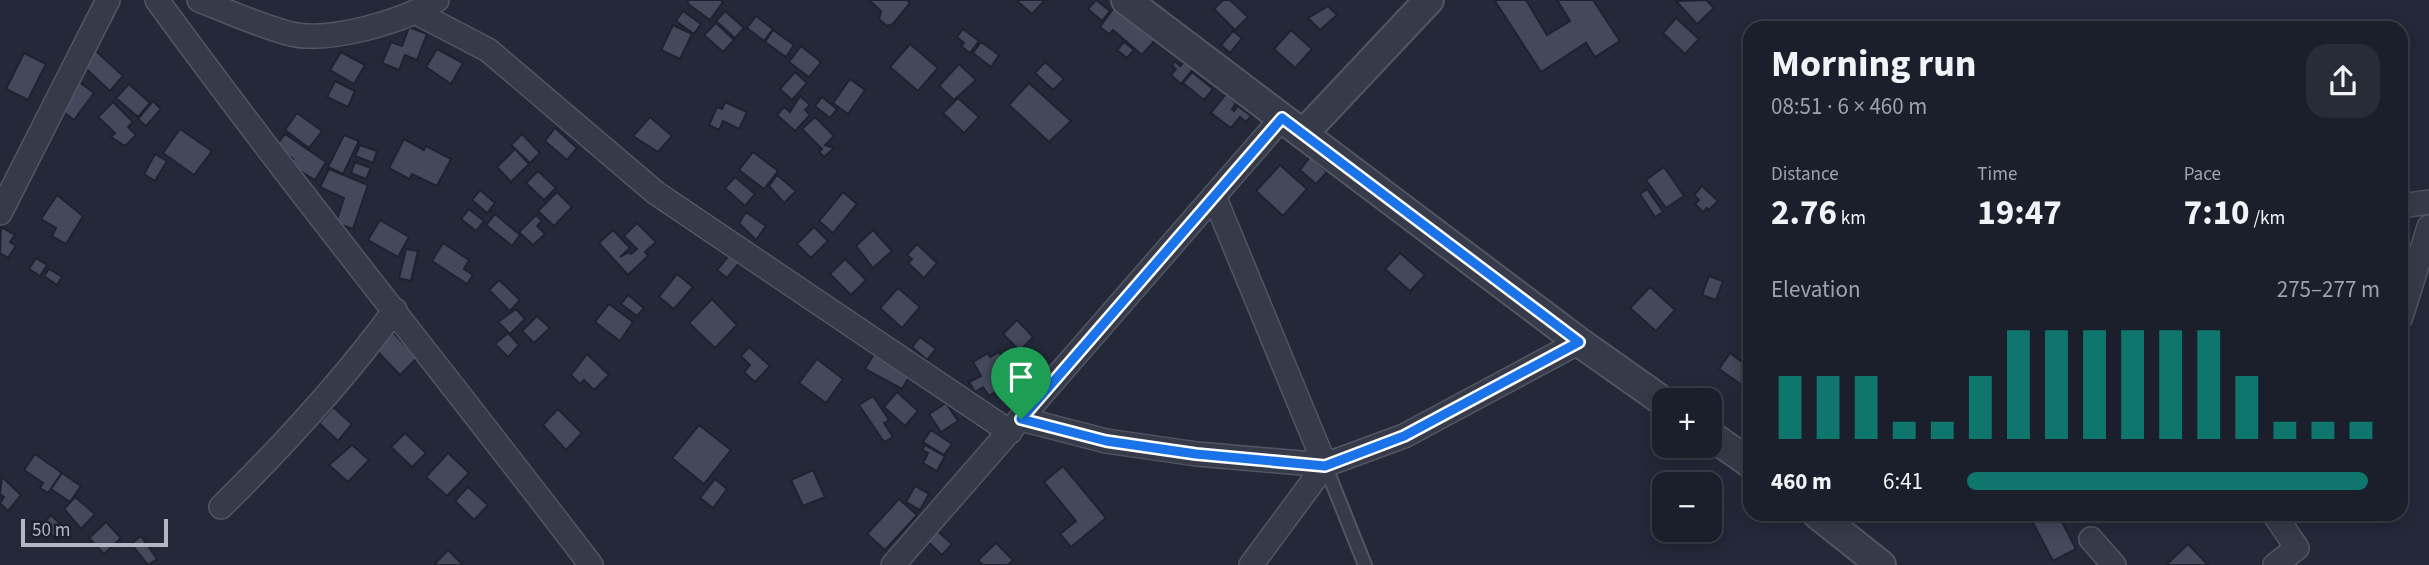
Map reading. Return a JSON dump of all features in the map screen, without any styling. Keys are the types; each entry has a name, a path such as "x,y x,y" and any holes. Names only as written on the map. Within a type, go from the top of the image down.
{"street":[{"path":"0,213 108,0"},
{"path":"157,0 271,156 396,310 591,565"},
{"path":"199,0 294,34 347,33 417,13 437,0"},
{"path":"1126,0 1579,342 1652,394"},
{"path":"893,565 1214,196 1429,0"},
{"path":"417,13 488,50 656,193 1016,426 1196,454 1325,466 1404,436 1579,342"},
{"path":"1214,196 1325,466"},
{"path":"2408,205 2429,202"},
{"path":"2408,294 2429,227"},
{"path":"221,507 295,434 364,353 396,310"},
{"path":"1722,443 1743,458"},
{"path":"1251,565 1325,466"},
{"path":"1827,521 1881,565"},
{"path":"2275,565 2297,548 2279,521"},
{"path":"2091,539 2114,565"}],"lane":[{"path":"1325,466 1365,565"}],"building":[{"path":"689,0 723,2 710,20 687,3"},
{"path":"869,0 907,0 910,3 893,24 887,26 879,19 881,11"},
{"path":"1016,0 1045,0 1032,14"},
{"path":"1096,0 1110,11 1102,21 1088,9"},
{"path":"1223,0 1230,0 1248,17 1235,30 1214,9"},
{"path":"1526,0 1547,35 1570,21 1557,0 1593,0 1620,41 1595,57 1586,43 1541,72 1495,1"},
{"path":"1706,0 1714,8 1697,24 1676,1"},
{"path":"1115,6 1155,40 1142,55 1113,30 1109,34 1100,27"},
{"path":"1328,6 1337,15 1320,30 1308,18"},
{"path":"683,11 701,24 694,34 676,21"},
{"path":"725,11 744,28 735,38 716,21"},
{"path":"756,16 773,29 764,41 747,28"},
{"path":"1676,18 1699,39 1685,54 1663,33"},
{"path":"716,23 734,40 723,52 704,35"},
{"path":"673,25 692,34 680,59 661,50"},
{"path":"409,27 427,34 417,60 405,55 399,70 382,63 391,42 402,46"},
{"path":"963,29 979,41 970,53 961,46 964,43 957,37"},
{"path":"773,30 794,45 786,57 765,42"},
{"path":"1291,30 1312,49 1295,68 1274,49"},
{"path":"1233,31 1242,38 1230,53 1221,45"},
{"path":"981,42 999,55 991,67 973,53"},
{"path":"1124,42 1134,50 1127,58 1117,50"},
{"path":"910,44 938,68 918,91 890,67"},
{"path":"801,46 821,62 809,77 789,62"},
{"path":"437,49 463,63 451,84 426,67"},
{"path":"95,50 123,76 110,91 82,65"},
{"path":"341,52 365,65 354,84 330,70"},
{"path":"24,53 46,64 28,100 6,89"},
{"path":"1175,61 1180,66 1184,62 1193,69 1181,84 1171,75 1176,69 1172,66"},
{"path":"1045,62 1064,79 1053,90 1035,73"},
{"path":"959,64 976,80 954,100 939,86"},
{"path":"795,72 807,83 792,100 780,89"},
{"path":"1192,72 1213,89 1204,100 1183,83"},
{"path":"850,79 865,90 848,114 833,103"},
{"path":"78,81 94,93 74,120 58,108"},
{"path":"335,81 355,91 348,107 327,97"},
{"path":"1029,83 1071,121 1049,142 1009,105"},
{"path":"129,84 150,103 138,117 116,98"},
{"path":"1226,94 1236,103 1232,109 1234,111 1238,106 1251,116 1246,122 1240,117 1231,128 1211,113"},
{"path":"800,96 810,105 805,110 810,115 795,131 777,115 784,107 790,112"},
{"path":"822,97 837,109 830,118 815,106"},
{"path":"958,98 979,117 964,133 943,113"},
{"path":"153,101 161,109 146,126 138,119"},
{"path":"113,102 133,122 128,127 136,135 125,146 111,137 115,133 98,117"},
{"path":"725,102 747,112 739,129 723,121 719,130 709,125 717,107 722,109"},
{"path":"297,113 322,131 309,148 285,130"},
{"path":"650,117 672,136 658,152 633,136"},
{"path":"815,117 834,136 825,145 834,148 824,157 819,152 822,149 802,129"},
{"path":"555,128 577,148 567,160 545,141"},
{"path":"180,129 212,151 194,175 163,153"},
{"path":"285,134 326,162 315,180 290,165 293,159 276,145"},
{"path":"522,134 540,153 530,163 511,145"},
{"path":"344,135 359,141 343,174 328,167"},
{"path":"404,139 424,150 426,146 451,159 437,186 412,174 409,179 389,168"},
{"path":"360,145 377,151 373,163 355,156"},
{"path":"515,149 529,164 511,182 497,167"},
{"path":"753,152 778,171 764,189 739,170"},
{"path":"155,154 167,161 155,181 144,174"},
{"path":"1310,157 1327,172 1316,184 1300,170"},
{"path":"355,162 371,168 366,179 351,173"},
{"path":"1280,165 1307,189 1283,216 1256,191"},
{"path":"1664,167 1684,196 1666,208 1646,180"},
{"path":"329,169 368,185 353,229 336,223 344,198 320,187"},
{"path":"538,171 556,188 544,200 526,183"},
{"path":"777,175 796,191 784,203 769,186"},
{"path":"735,177 755,194 745,206 725,188"},
{"path":"1702,186 1718,201 1703,212 1695,204 1699,200 1694,195"},
{"path":"1647,189 1663,212 1655,217 1640,194"},
{"path":"480,190 495,203 487,213 472,200"},
{"path":"557,192 572,207 554,226 538,211"},
{"path":"843,192 857,204 833,233 819,221"},
{"path":"57,195 83,216 66,244 52,236 56,228 41,219"},
{"path":"469,209 484,221 476,231 461,219"},
{"path":"746,212 766,226 756,240 739,223"},
{"path":"495,214 520,235 512,246 486,225"},
{"path":"536,215 542,221 537,226 545,234 533,245 519,232"},
{"path":"380,220 409,237 398,257 368,240"},
{"path":"637,223 656,242 645,252 648,256 628,275 599,243 613,230 630,248 620,257 629,252 631,254 637,249 624,236"},
{"path":"1,227 15,235 10,242 16,246 8,258 0,253"},
{"path":"814,227 828,241 811,258 797,244"},
{"path":"873,230 892,251 873,268 856,246"},
{"path":"443,243 469,260 464,269 473,275 467,284 432,261"},
{"path":"917,244 937,263 924,278 908,263 912,259 907,255"},
{"path":"406,249 418,251 411,281 399,278"},
{"path":"1400,253 1425,275 1410,291 1385,269"},
{"path":"730,254 740,262 727,278 717,270"},
{"path":"36,258 47,265 40,276 29,269"},
{"path":"845,259 866,280 851,295 830,274"},
{"path":"49,269 62,277 57,285 44,276"},
{"path":"677,274 693,287 674,309 659,297"},
{"path":"1709,276 1723,281 1716,300 1702,295"},
{"path":"499,280 520,300 510,311 489,290"},
{"path":"1650,287 1675,310 1656,331 1630,308"},
{"path":"898,288 920,307 902,328 880,308"},
{"path":"628,295 644,308 637,316 621,304"},
{"path":"712,299 737,325 715,348 689,323"},
{"path":"609,304 633,322 620,341 595,322"},
{"path":"516,309 525,319 510,334 498,322"},
{"path":"537,316 550,328 534,343 522,331"},
{"path":"1017,320 1033,337 1020,351 1003,334"},
{"path":"391,330 417,358 400,375 374,348"},
{"path":"508,333 519,345 508,357 495,344"},
{"path":"920,337 936,349 927,360 912,347"},
{"path":"749,347 770,366 755,382 744,372 750,365 741,356"},
{"path":"875,352 912,372 902,389 865,369"},
{"path":"999,352 1007,366 998,371 1007,385 989,396 983,387 975,392 969,382 981,376 973,362 988,353 990,357"},
{"path":"1730,353 1743,363 1743,386 1719,369"},
{"path":"587,354 609,375 594,390 584,380 580,384 571,375"},
{"path":"817,359 843,379 826,403 799,383"},
{"path":"897,392 918,411 905,426 884,407"},
{"path":"873,396 889,420 884,423 893,437 884,442 859,405"},
{"path":"946,403 958,421 941,432 929,414"},
{"path":"333,407 352,424 338,441 319,423"},
{"path":"558,409 582,433 566,450 543,425"},
{"path":"699,425 731,450 704,484 672,458"},
{"path":"931,430 952,444 944,455 923,442"},
{"path":"405,433 426,453 412,467 391,447"},
{"path":"352,445 369,460 348,482 329,465"},
{"path":"925,445 945,456 937,471 923,463 928,453 922,450"},
{"path":"448,453 469,473 447,496 426,477"},
{"path":"35,454 62,473 48,493 40,488 43,483 24,470"},
{"path":"1063,466 1106,518 1071,547 1060,534 1076,521 1044,482"},
{"path":"813,470 825,497 803,506 791,480"},
{"path":"62,473 81,486 70,502 51,489"},
{"path":"2,477 21,495 8,511 0,503 4,497 0,494"},
{"path":"715,479 727,489 713,508 700,498"},
{"path":"915,486 929,494 920,510 906,502"},
{"path":"468,487 488,505 474,520 455,501"},
{"path":"75,497 95,514 81,529 64,509"},
{"path":"899,499 917,515 885,550 867,534"},
{"path":"51,515 67,530 57,540 42,525"},
{"path":"2032,521 2062,521 2076,549 2053,561"},
{"path":"106,522 121,538 104,554 89,538"},
{"path":"933,527 952,544 942,555 923,537"},
{"path":"141,536 157,559 148,565 131,544"},
{"path":"996,543 1013,560 1008,565 983,565 978,560"},
{"path":"2188,544 2208,565 2166,565"},
{"path":"448,550 463,565 434,565"}],"route":[{"path":"1282,118 1579,342 1404,436 1325,466 1196,454 1106,441 1021,419 1282,118"}]}
